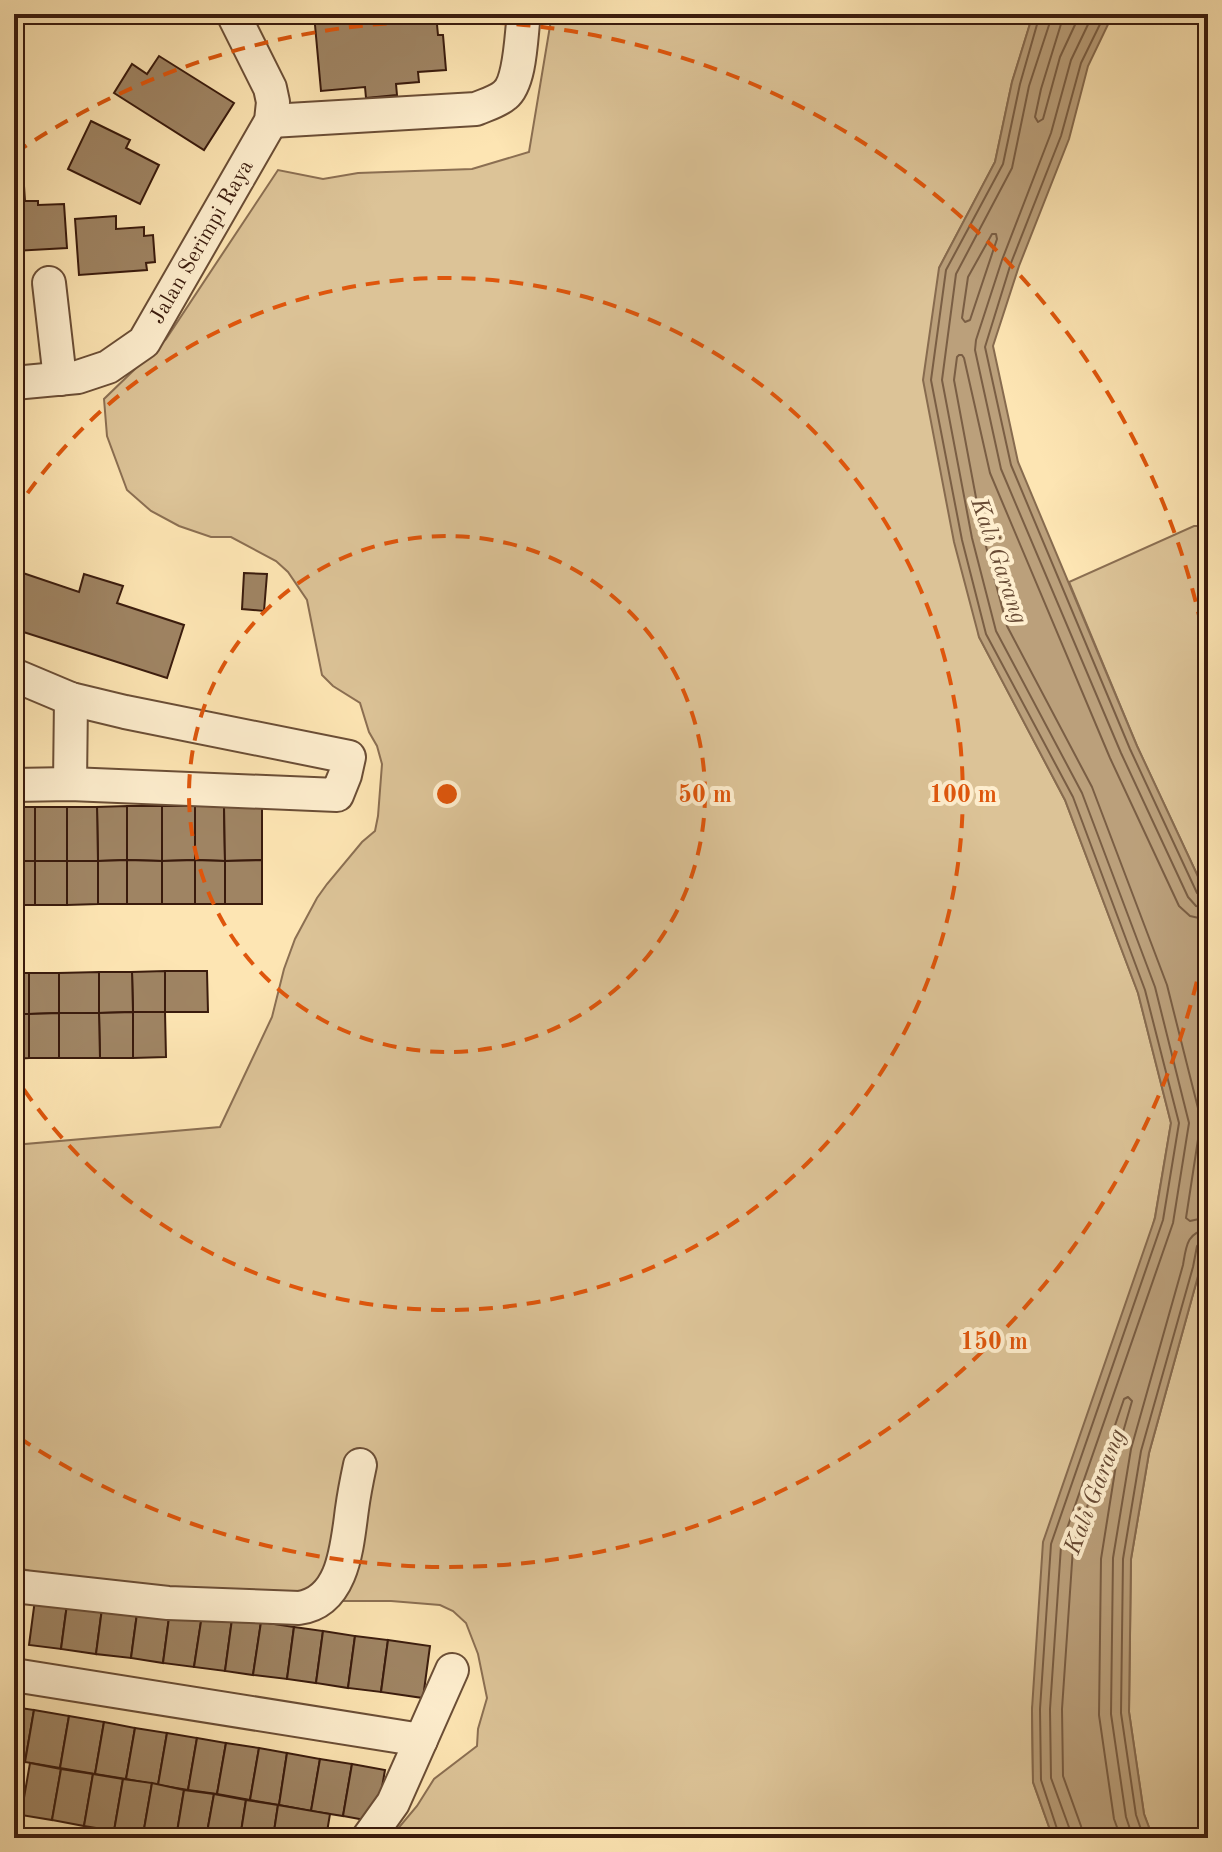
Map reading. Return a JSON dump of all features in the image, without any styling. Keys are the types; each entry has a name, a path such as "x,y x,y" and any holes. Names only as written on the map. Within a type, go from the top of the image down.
{"street":[{"path":"233,14 270,88 273,102 271,121 476,109 489,104 507,94 515,80 524,14"},
{"name":"Jalan Serimpi Raya","path":"14,383 78,377 108,367 144,342 271,121"},
{"path":"49,283 60,379"},
{"path":"14,675 71,699 349,757 337,795 70,784 14,785"},
{"path":"70,784 71,699"},
{"path":"14,1586 168,1603 308,1607 331,1590 341,1568 360,1465"},
{"path":"368,1838 393,1803 452,1670"},
{"path":"14,1675 421,1740"}],"shaded area":[{"path":"552,14 1033,14 1012,82 995,162 939,268 979,637 1065,800 1138,993 1171,1123 1155,1217 1032,1709 1033,1782 1053,1838 390,1838 417,1806 434,1779 477,1746 478,1729 487,1698 478,1654 466,1623 453,1611 440,1605 391,1601 186,1601 14,1569 14,1145 220,1127 272,1017 295,939 327,884 375,831 382,764 360,703 322,675 307,600 288,572 276,561 231,537 211,537 179,526 151,511 127,490 107,436 104,399 166,339 278,170 323,179 358,173 472,169 529,152"},
{"path":"1194,526 1208,526 1208,898 1137,746 1069,582"},
{"path":"1208,1227 1208,1838 1153,1838 1144,1814 1129,1712 1131,1559 1149,1453 1200,1269"}],"water":[{"name":"Kali Garang","path":"1033,14 1113,14 1088,66 1069,139 1019,266 993,346 1018,462 1137,746 1208,898 1208,1227 1200,1269 1149,1453 1131,1559 1129,1712 1144,1814 1153,1838 1053,1838 1033,1782 1032,1709 1043,1542 1155,1218 1171,1123 1138,993 1065,800 979,637 954,542 923,380 939,268 995,162 1012,82"}],"building":[{"path":"314,14 436,14 438,35 443,35 446,70 418,72 419,82 396,84 397,95 366,98 365,87 321,91"},
{"path":"159,56 234,103 204,150 114,93 132,64 147,74"},
{"path":"91,121 130,140 126,148 159,165 140,204 68,169"},
{"path":"23,171 25,201 38,201 38,205 64,204 67,248 14,251 14,172"},
{"path":"116,216 116,229 144,227 144,236 153,235 155,262 146,263 147,270 79,275 75,219"},
{"path":"14,570 79,592 84,574 123,586 117,603 184,625 167,678 14,629"},
{"path":"244,573 267,574 264,611 242,609"},
{"path":"127,806 162,806 162,861 127,860"},
{"path":"127,806 127,860 98,861 97,807"},
{"path":"162,806 195,806 195,860 162,861"},
{"path":"195,806 224,806 225,861 195,860"},
{"path":"224,806 262,806 262,860 225,861"},
{"path":"14,807 35,807 35,861 14,861"},
{"path":"35,807 67,807 67,861 35,861"},
{"path":"67,807 97,807 98,861 67,861"},
{"path":"127,860 162,861 162,904 127,904"},
{"path":"127,860 127,904 98,904 98,861"},
{"path":"195,860 225,861 225,904 195,904"},
{"path":"195,860 195,904 162,904 162,861"},
{"path":"262,860 262,904 225,904 225,861"},
{"path":"14,861 35,861 35,905 14,905"},
{"path":"35,861 67,861 67,905 35,905"},
{"path":"67,861 98,861 98,904 67,905"},
{"path":"165,971 165,1012 133,1012 132,972"},
{"path":"165,971 207,971 208,1012 165,1012"},
{"path":"99,972 99,1013 59,1013 59,973"},
{"path":"99,972 132,972 133,1012 99,1013"},
{"path":"14,973 29,973 29,1014 14,1014"},
{"path":"29,973 59,973 59,1013 29,1014"},
{"path":"133,1012 165,1012 166,1057 133,1058"},
{"path":"133,1012 133,1058 100,1058 99,1013"},
{"path":"59,1013 99,1013 100,1058 59,1058"},
{"path":"59,1013 59,1058 29,1058 29,1014"},
{"path":"14,1014 29,1014 29,1058 14,1059"},
{"path":"36,1592 68,1597 61,1649 29,1645"},
{"path":"68,1597 103,1601 96,1654 61,1649"},
{"path":"103,1601 138,1606 131,1658 96,1654"},
{"path":"138,1606 170,1610 163,1663 131,1658"},
{"path":"170,1610 202,1615 194,1667 163,1663"},
{"path":"202,1615 232,1619 225,1671 194,1667"},
{"path":"232,1619 261,1622 253,1675 225,1671"},
{"path":"261,1622 294,1627 287,1679 253,1675"},
{"path":"294,1627 323,1631 316,1683 287,1679"},
{"path":"323,1631 355,1636 348,1688 316,1683"},
{"path":"355,1636 388,1640 381,1692 348,1688"},
{"path":"388,1640 430,1646 423,1698 381,1692"},
{"path":"14,1707 34,1710 25,1762 14,1760"},
{"path":"34,1710 69,1716 60,1768 25,1762"},
{"path":"69,1716 104,1722 95,1774 60,1768"},
{"path":"104,1722 135,1728 126,1779 95,1774"},
{"path":"135,1728 167,1733 158,1785 126,1779"},
{"path":"167,1733 197,1738 188,1790 158,1785"},
{"path":"197,1738 226,1743 217,1794 188,1790"},
{"path":"226,1743 259,1748 250,1800 217,1794"},
{"path":"259,1748 287,1753 279,1805 250,1800"},
{"path":"287,1753 320,1759 311,1811 279,1805"},
{"path":"320,1759 352,1764 343,1816 311,1811"},
{"path":"30,1763 61,1769 52,1820 21,1815"},
{"path":"352,1764 385,1770 376,1822 343,1816"},
{"path":"61,1769 93,1774 84,1826 52,1820"},
{"path":"93,1774 123,1779 114,1831 84,1826"},
{"path":"123,1779 152,1783 143,1835 114,1831"},
{"path":"152,1783 184,1790 176,1838 143,1835"},
{"path":"184,1790 214,1794 206,1838 176,1838"},
{"path":"214,1794 246,1800 240,1838 206,1838"},
{"path":"246,1800 278,1805 273,1838 240,1838"},
{"path":"278,1805 330,1814 326,1838 273,1838"}]}
